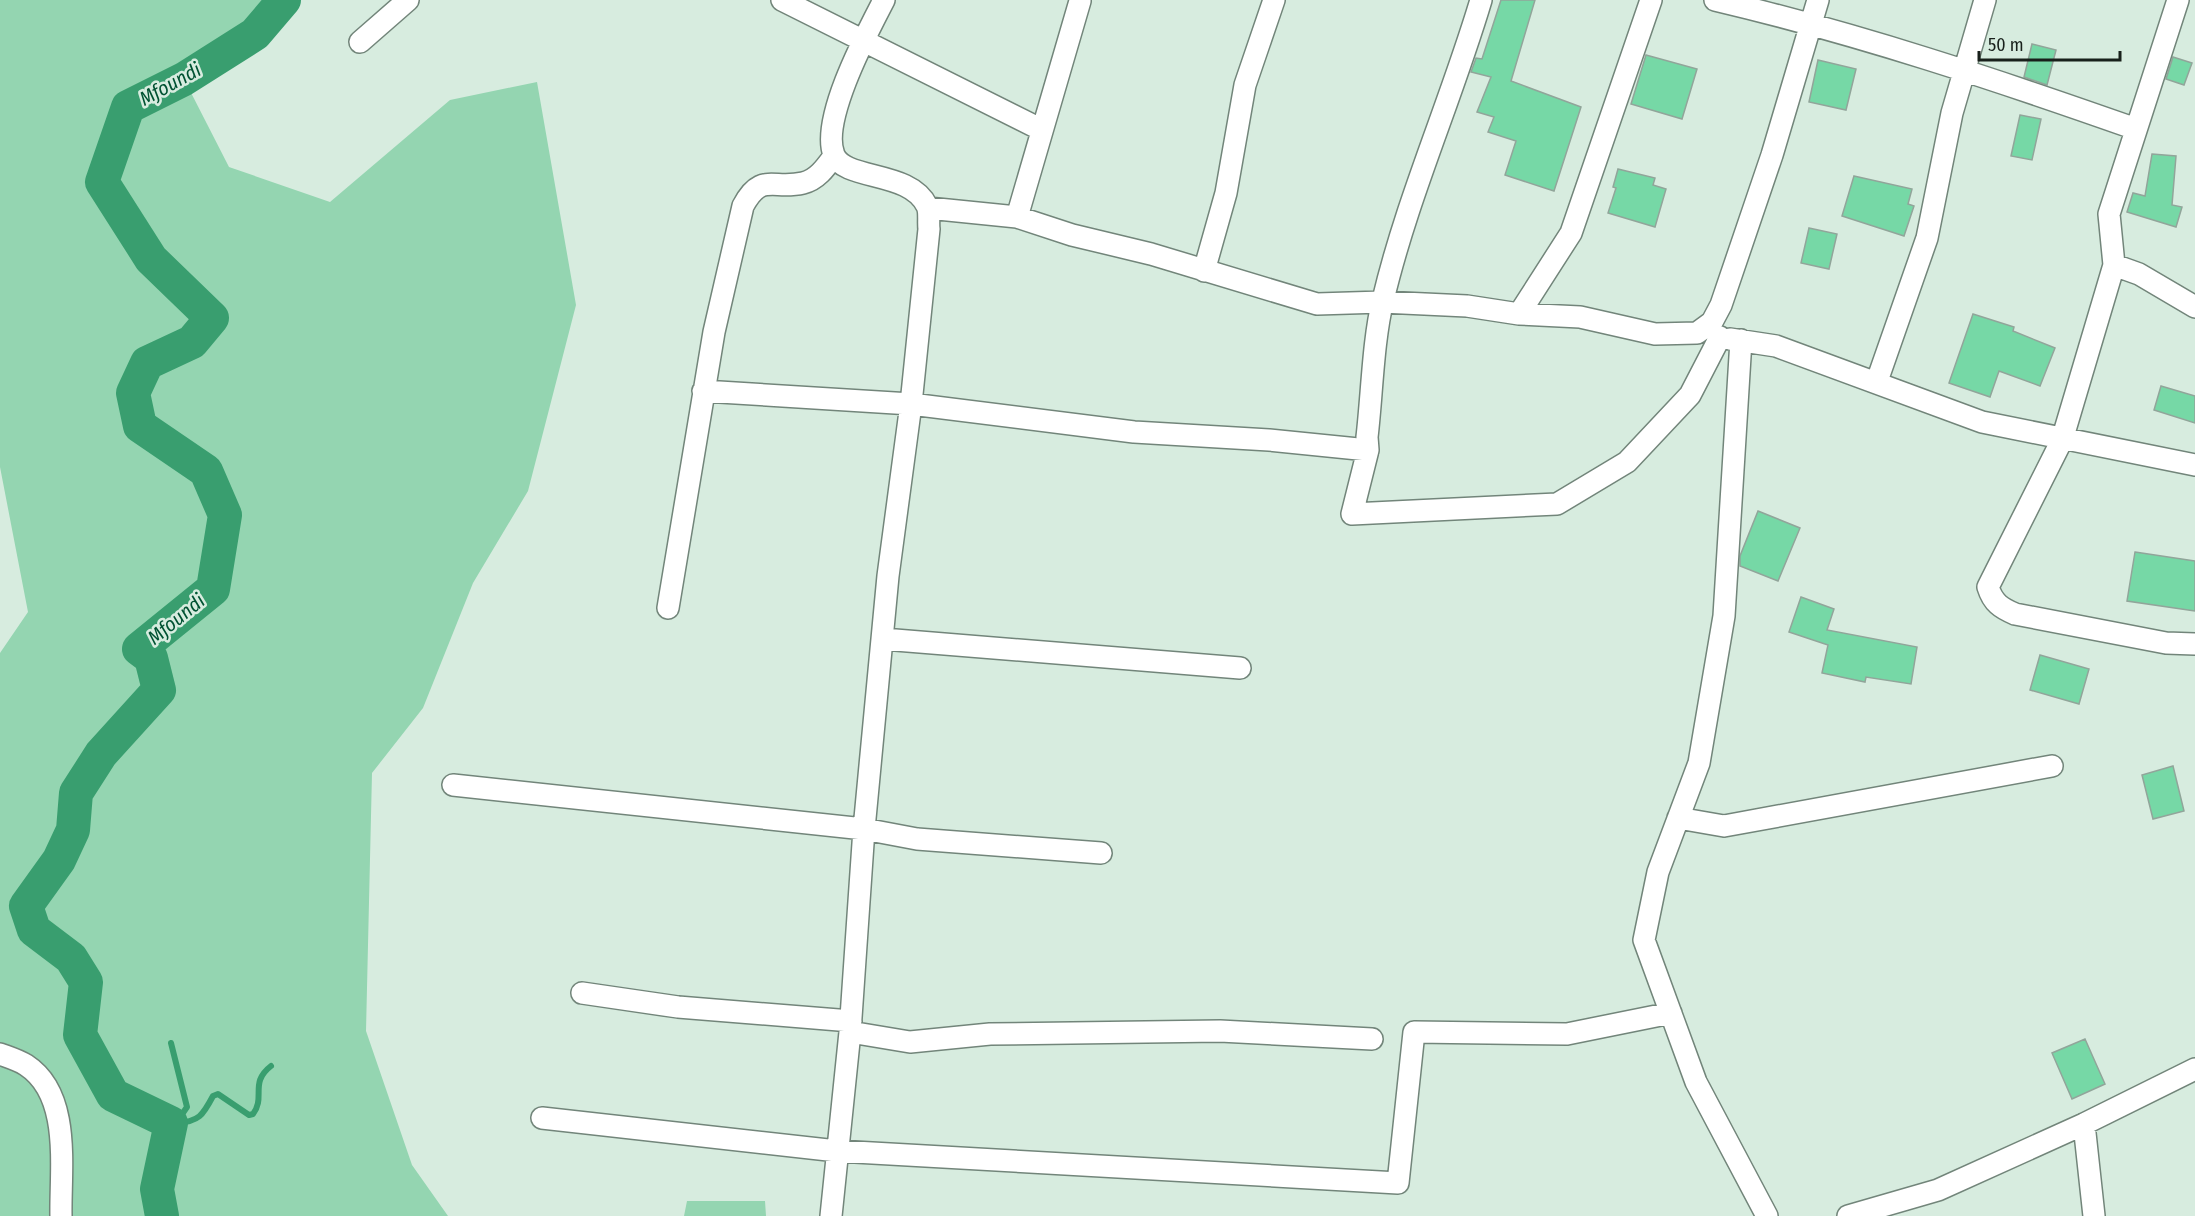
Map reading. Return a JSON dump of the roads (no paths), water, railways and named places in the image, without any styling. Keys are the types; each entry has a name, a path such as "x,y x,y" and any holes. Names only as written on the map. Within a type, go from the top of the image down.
{"street":[{"path":"360,42 408,0"},
{"path":"782,0 1042,130"},
{"path":"831,1216 850,1027 864,829 888,576 912,404 929,229 928,208 914,188 843,166 834,156 831,138 848,69 884,0"},
{"path":"1204,271 1226,193 1245,85 1274,0"},
{"path":"1481,0 1465,56 1413,200 1382,302 1367,437 1368,450 1352,514 1557,504 1627,462 1690,395 1720,337"},
{"path":"1519,314 1571,233 1651,0"},
{"path":"1715,0 1811,22 1963,69 2136,129"},
{"path":"1696,333 1712,322 1721,305 1772,155 1818,0"},
{"path":"1877,381 1927,238 1963,69 1985,0"},
{"path":"2178,0 2109,214 2114,265 2062,440 1988,587 1992,600 2015,614 2166,642 2195,644"},
{"path":"1017,217 1080,1"},
{"path":"668,608 703,391 743,206 751,191 765,183 803,183 819,175 834,156"},
{"path":"928,208 1017,217 1072,235 1151,254 1317,304 1382,302 1467,306 1519,314 1580,317 1655,334 1696,333 1776,346 1877,381 1982,422 2062,440 2195,465"},
{"path":"2114,265 2139,274 2195,307"},
{"path":"1742,340 1724,616 1699,763 1658,872 1644,940 1696,1082 1767,1216"},
{"path":"703,391 912,404 1134,432 1269,440 1368,450"},
{"path":"883,639 1240,668"},
{"path":"1678,818 1724,826 2052,766"},
{"path":"453,785 864,829 917,838 1101,853"},
{"path":"582,993 678,1007 850,1027 910,1042 990,1034 1220,1031 1372,1039"},
{"path":"542,1118 837,1151 1398,1183 1414,1032 1568,1034 1671,1013"},
{"path":"0,1054 26,1065 50,1093 58,1119 61,1216"},
{"path":"1849,1216 1938,1190 2084,1124 2195,1069"},
{"path":"2084,1124 2094,1216"}],"waterway":[{"name":"Mfoundi","path":"162,1216 157,1189 171,1123 113,1095 80,1035 86,982 71,958 34,930 26,906 59,860 73,830 76,793 101,754 159,690 151,658 139,649 213,589 225,515 206,471 140,426 133,393 147,363 192,342 212,318 151,259 102,182 128,107 184,79 255,34 284,0"},
{"path":"171,1043 187,1107 176,1123 195,1119 206,1108 213,1096 218,1094 249,1115 253,1114 257,1108 261,1078 271,1066"}]}
